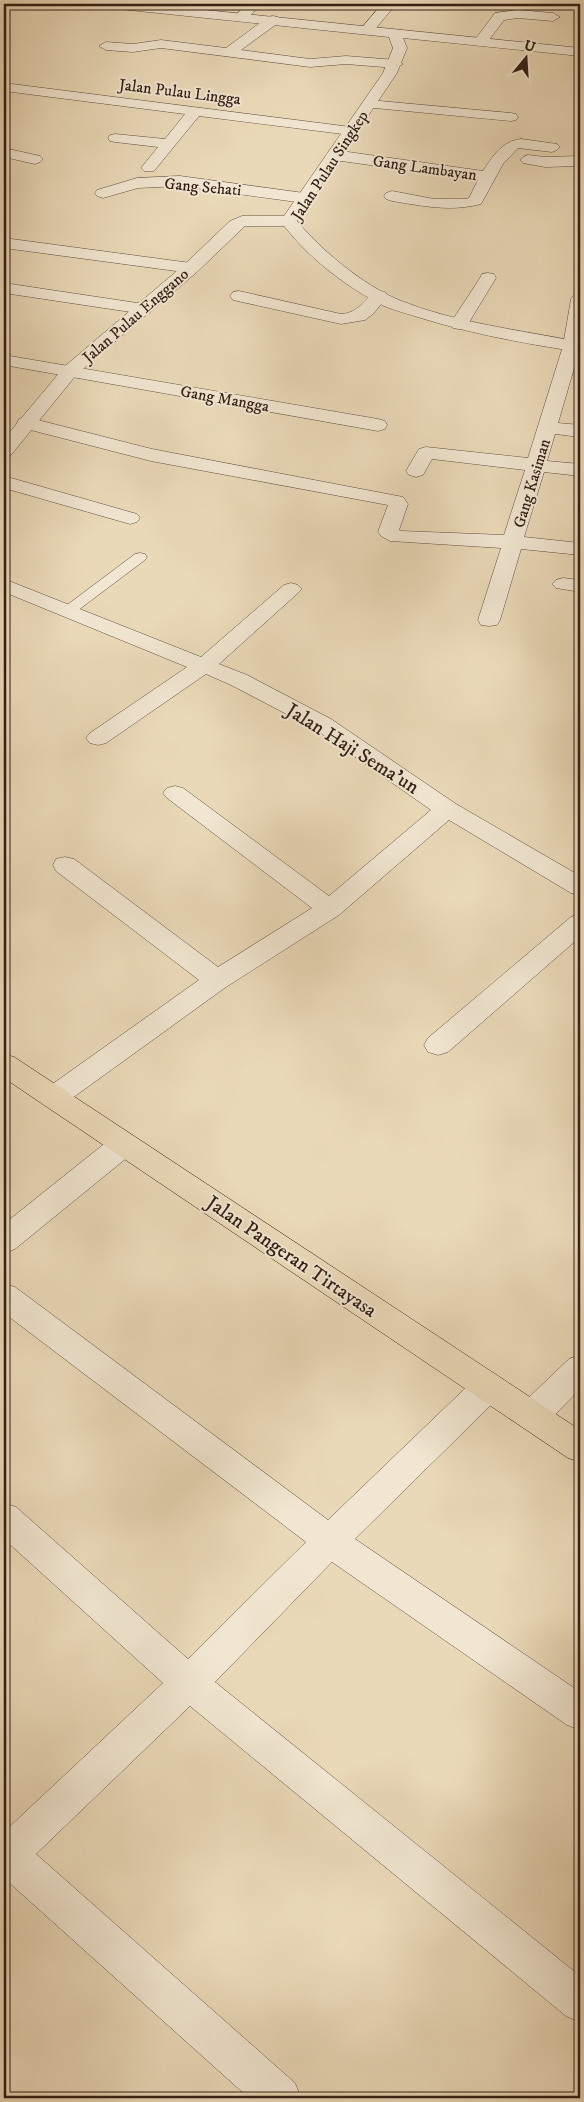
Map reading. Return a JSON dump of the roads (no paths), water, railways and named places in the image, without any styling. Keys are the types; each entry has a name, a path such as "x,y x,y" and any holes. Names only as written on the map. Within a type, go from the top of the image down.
{"main road":[{"name":"Jalan Pangeran Tirtayasa","path":"4,1064 580,1448"}],"street":[{"path":"110,4 580,52"},
{"path":"242,16 254,4"},
{"path":"367,30 389,4"},
{"path":"481,41 500,16 518,14 553,17"},
{"path":"230,52 272,20"},
{"path":"106,46 133,48 161,44 310,63 346,60 396,64 400,48 395,33"},
{"name":"Jalan Pulau Singkep","path":"396,64 289,221 307,244 349,278 379,296 417,312 459,324 576,346"},
{"name":"Jalan Pulau Lingga","path":"4,87 351,131"},
{"path":"368,104 511,117"},
{"path":"149,168 196,111"},
{"path":"115,138 168,144"},
{"path":"392,196 454,205 467,204 475,201 486,176 511,146 516,144 552,147"},
{"path":"4,153 35,158"},
{"name":"Gang Lambayan","path":"334,155 486,176"},
{"path":"502,156 545,162 580,161"},
{"name":"Gang Sehati","path":"103,194 137,183 180,181 304,198"},
{"name":"Jalan Pulau Enggano","path":"4,451 71,370 191,268 236,224 242,221 289,221"},
{"path":"4,244 191,268"},
{"path":"459,324 488,278"},
{"path":"4,288 144,309"},
{"path":"239,296 341,319 355,319 363,315 379,296"},
{"name":"Gang Kasiman","path":"489,620 547,428 576,346 580,308"},
{"name":"Gang Mangga","path":"4,360 71,370 378,425"},
{"path":"26,423 151,455 396,502 398,504 388,532 397,537 513,542 580,549"},
{"path":"547,428 580,432"},
{"path":"416,471 423,455 426,453 580,470"},
{"path":"4,482 130,518"},
{"name":"Jalan Haji Sema'un","path":"4,585 238,680 323,724 447,809 580,887"},
{"path":"98,738 203,666 291,589"},
{"path":"176,793 330,909"},
{"path":"54,1097 217,980 330,909 447,809"},
{"path":"65,865 217,980"},
{"path":"438,1045 580,923"},
{"path":"4,1241 124,1144"},
{"path":"4,1296 330,1541 580,1713"},
{"path":"532,1416 580,1368"},
{"path":"280,2098 5,1855 189,1683 330,1541 488,1387"},
{"path":"4,1518 189,1683 580,2002"}],"lane":[{"path":"68,611 140,557"}]}
